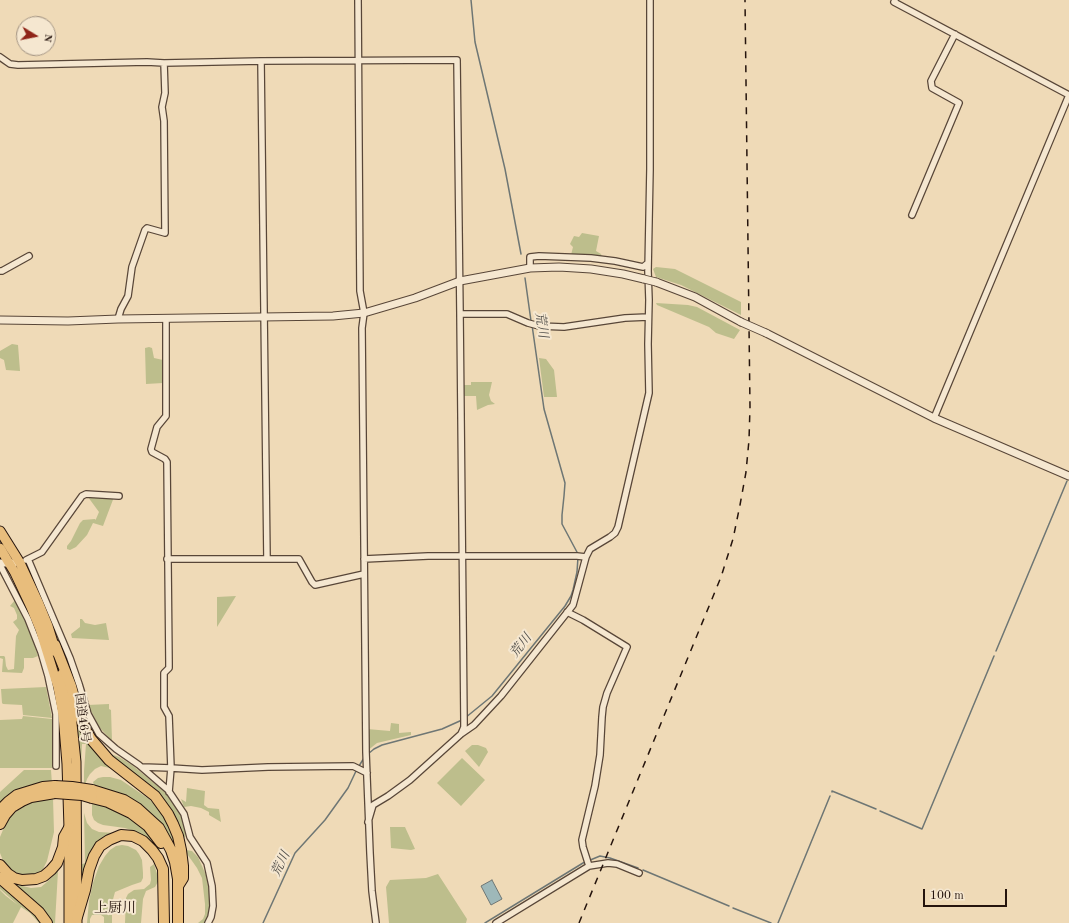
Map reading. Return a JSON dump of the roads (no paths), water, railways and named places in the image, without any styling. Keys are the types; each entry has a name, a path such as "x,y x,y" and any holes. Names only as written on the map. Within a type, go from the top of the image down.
{"highway":[{"name":"国道46号","path":"0,530 24,561 55,645 66,686 71,714 76,762 74,921"},
{"name":"国道46号","path":"0,548 10,563 31,607 40,629 58,687 66,738 74,921"},
{"path":"55,645 71,686 80,718 91,739 109,760 155,796 168,814 173,824 178,836 181,850 183,878 171,885"},
{"path":"0,810 17,795 43,787 55,790"},
{"path":"0,824 12,807 31,797 55,790 72,787 92,794 124,800 137,808 159,828 171,850 175,862 178,879 171,885 167,915 164,923"},
{"path":"0,864 8,874 14,878 22,880 36,879 44,876 52,870 57,863 64,847 64,837 69,828"},
{"path":"74,921 85,890 89,870 94,856 100,846 121,835 133,836 143,841 158,858 182,909 181,923"},
{"path":"0,878 39,912 47,923"},
{"path":"171,885 172,923"},
{"path":"178,902 178,923"},
{"path":"158,923 167,915"}],"street":[{"path":"358,0 360,291 364,313 362,328 366,752 372,891 376,923"},
{"path":"364,559 428,556 581,556 615,533 621,518 649,393 648,263 650,169 650,0"},
{"path":"895,0 894,2 1069,95 934,418"},
{"path":"912,216 959,104 932,88 931,81 955,34"},
{"path":"0,57 10,64 18,65 147,62 457,60 464,727 461,734"},
{"path":"261,61 267,558"},
{"path":"118,318 128,296 132,268 145,230 148,228 165,233 164,121 162,108 165,93 164,63"},
{"path":"0,271 29,256"},
{"path":"530,268 530,258 539,256 591,258 615,261 642,267 648,263"},
{"path":"0,320 68,321 118,318 333,316 364,313 415,298 460,281 530,268 558,267 591,269 623,274 656,282 696,297 742,322 934,418 1069,476"},
{"path":"460,314 507,314 533,325 564,327 625,318 648,317"},
{"path":"166,318 166,416 157,427 151,449 152,452 165,459 167,462 169,668 164,673 164,706 169,716 171,768 169,792"},
{"path":"56,766 56,714 48,676 41,652 28,619 0,564 24,561 42,552 82,496 86,494 119,496"},
{"path":"368,822 373,805 410,780 461,734 474,725 501,696 573,605 581,556"},
{"path":"167,559 299,559 315,585 364,574"},
{"path":"24,561 70,658 88,714 99,734 116,749 142,767 169,792 184,814 190,837 207,863 212,886 213,906 208,923"},
{"path":"567,612 627,647 607,693 603,707 600,755 595,786 582,840 589,866"},
{"path":"142,767 202,770 268,767 354,766 367,773"},
{"path":"496,923 589,866 608,863 618,864 639,873"}],"water":[{"path":"492,880 502,899 491,905 481,886"}],"waterway":[{"name":"荒川","path":"471,0 475,42 505,169 521,254"},
{"name":"荒川","path":"525,278 531,321"},
{"name":"荒川","path":"532,325 544,409 565,483 562,524 578,554"},
{"path":"996,651 1067,481"},
{"name":"荒川","path":"465,718 492,696 565,606 573,590 577,572 578,557"},
{"path":"880,811 922,829 994,656"},
{"name":"荒川","path":"368,754 382,745 442,729 462,720"},
{"name":"荒川","path":"359,766 364,758"},
{"name":"荒川","path":"263,923 295,853 325,820 348,788 357,769"},
{"path":"832,792 876,809"},
{"path":"778,923 830,796"},
{"path":"485,923 583,863 600,856 638,868"},
{"path":"643,870 729,906"},
{"path":"733,908 771,923"}],"railway":[{"path":"579,923 721,577 733,539 746,472 750,407 745,0"}],"district":[{"name":"上厨川","path":"115,908"}]}
